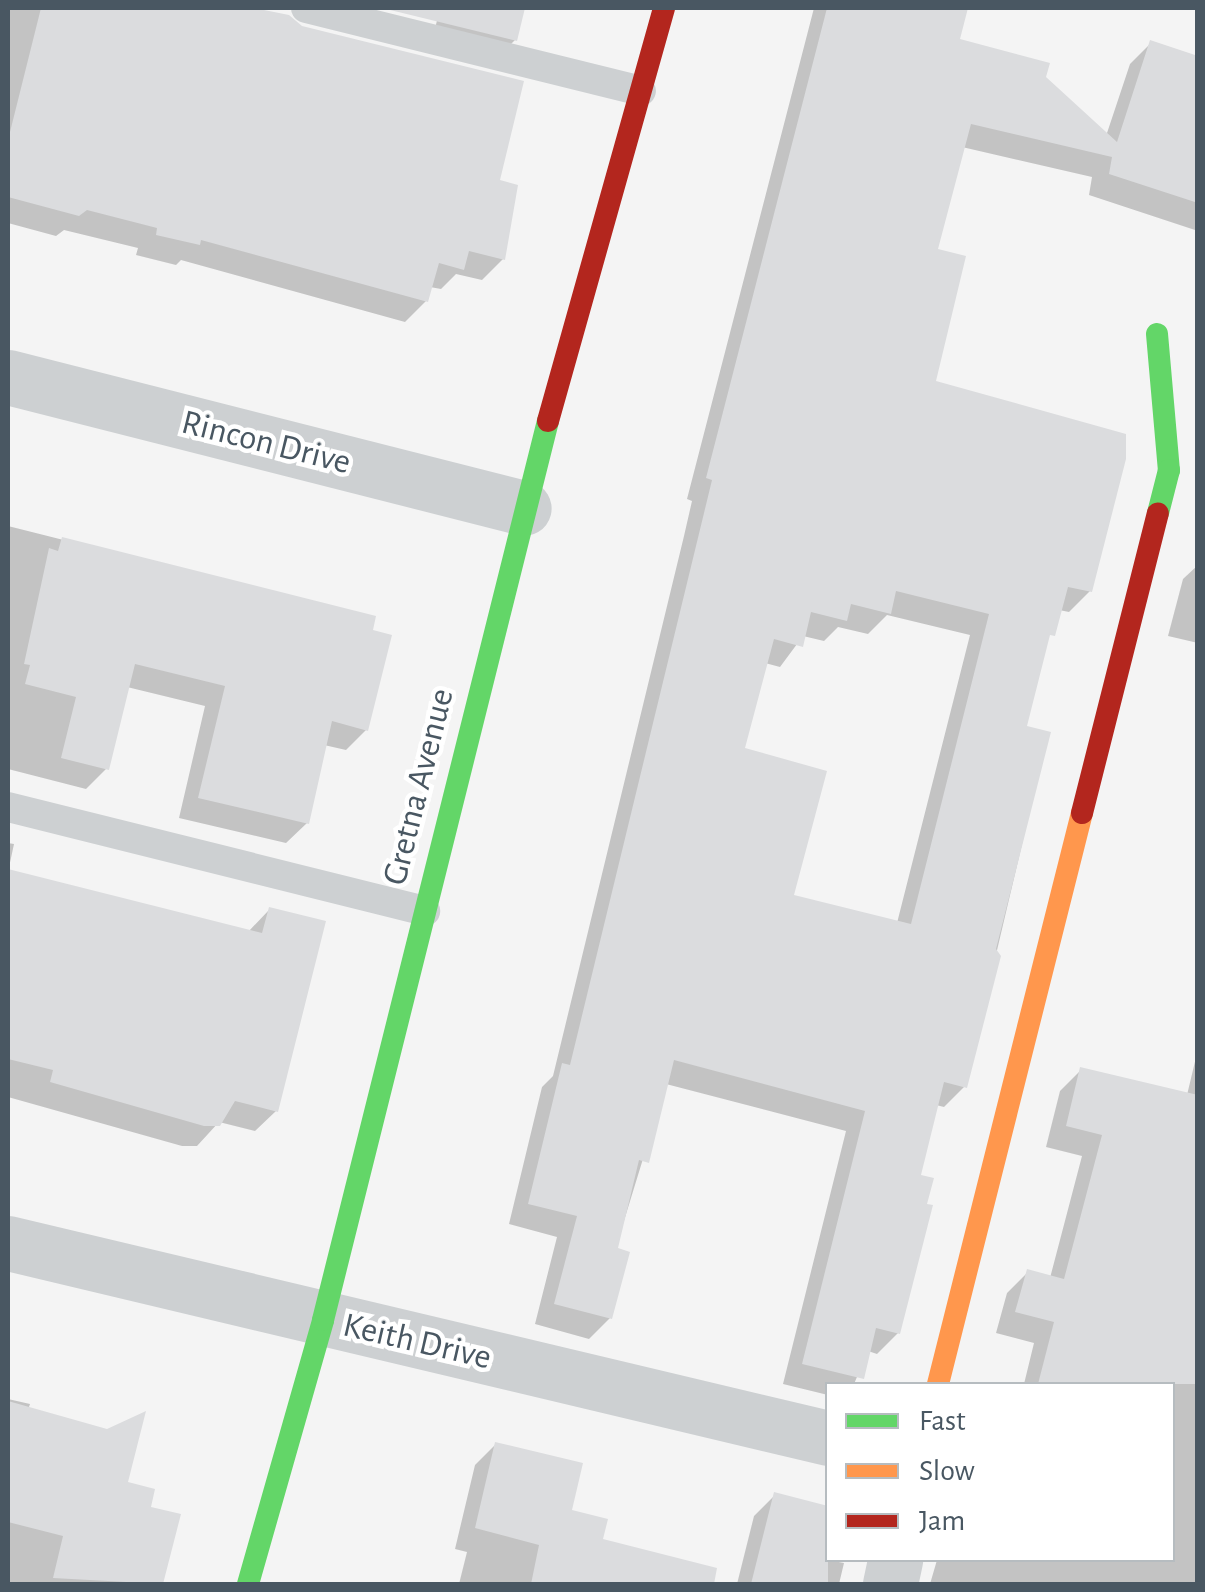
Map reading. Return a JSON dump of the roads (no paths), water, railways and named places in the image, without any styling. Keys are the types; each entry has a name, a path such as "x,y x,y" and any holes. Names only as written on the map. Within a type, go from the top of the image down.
{"street":[{"name":"Gretna Avenue","path":"248,1584 323,1320 524,508 664,8"},
{"path":"939,1382 1169,470 1158,334"},
{"name":"Rincon Drive","path":"8,377 524,508"},
{"name":"Keith Drive","path":"8,1243 825,1437"}],"lane":[{"path":"306,8 641,91"},
{"path":"8,807 425,911"}]}
